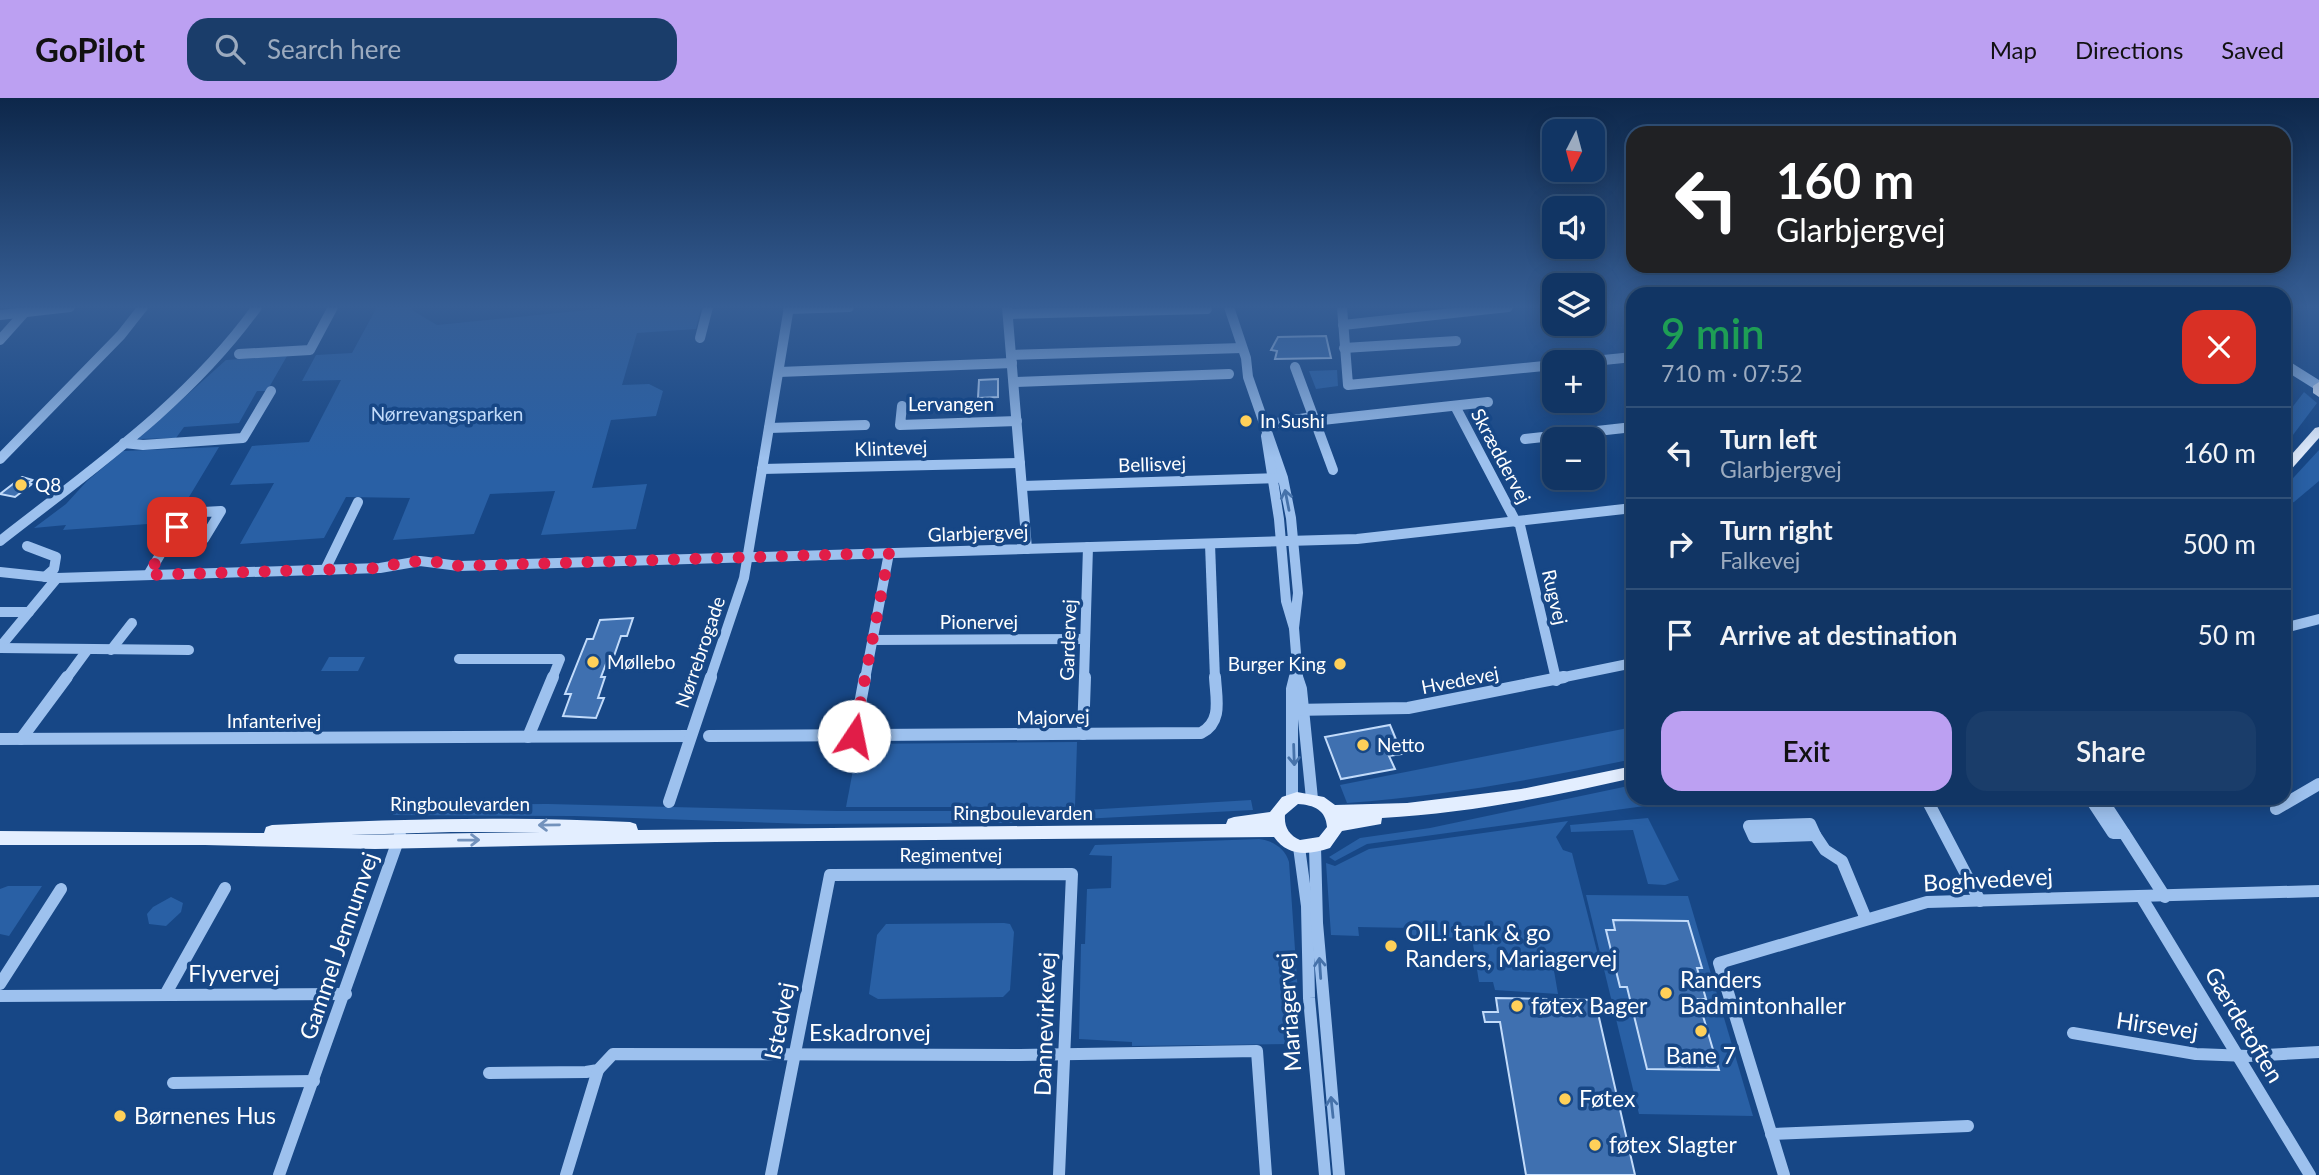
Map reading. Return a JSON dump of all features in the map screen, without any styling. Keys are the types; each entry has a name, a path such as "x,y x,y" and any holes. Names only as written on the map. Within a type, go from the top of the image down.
{"main road":[{"path":"2319,386 2319,393"},
{"path":"2291,462 2319,431"},
{"path":"1333,818 1328,841 1307,847 1283,839 1276,824 1281,805 1292,799 1312,799 1333,818 1533,792 1626,773"},
{"name":"Ringboulevarden","path":"0,838 401,834 1062,834 1205,830 1276,824"}],"street":[{"path":"0,459 99,357"},
{"path":"0,541 124,443 219,357"},
{"name":"Nørrebrogade","path":"669,802 748,558 781,357"},
{"path":"779,372 1051,357"},
{"path":"1242,357 1266,436 1283,478 1287,542 1286,601 1294,628 1296,674 1297,710 1292,799"},
{"path":"1345,357 1346,382 1355,385 1542,366"},
{"path":"1605,360 1626,358"},
{"name":"Lervangen","path":"1012,359 1027,549"},
{"path":"2291,366 2319,379"},
{"path":"1295,367 1333,470"},
{"path":"2291,368 2319,386"},
{"path":"1014,382 1229,374"},
{"path":"124,443 143,445 243,438 271,391"},
{"path":"1270,424 1489,402"},
{"name":"Lervangen","path":"902,406 900,425 1017,421"},
{"name":"Skræddervej","path":"1455,406 1517,522"},
{"path":"769,428 865,425"},
{"path":"1525,439 1626,428"},
{"path":"1266,436 1272,478 1287,542"},
{"name":"Klintevej","path":"762,469 1020,463"},
{"name":"Bellisvej","path":"1022,486 1283,478"},
{"path":"325,570 358,502"},
{"name":"Glarbjergvej","path":"0,572 51,577 148,575 380,568 400,562 445,562 459,566 1287,542 1357,539 1626,509"},
{"path":"148,575 185,513 221,510 204,539 168,542"},
{"name":"Rugvej","path":"1517,522 1556,680"},
{"name":"Majorvej","path":"709,736 1201,733 1215,723 1209,544"},
{"path":"0,648 29,612 54,569 56,557 52,553 27,546"},
{"name":"Gardervej","path":"1083,734 1088,547"},
{"path":"854,736 889,553"},
{"path":"0,612 29,612"},
{"path":"2291,626 2319,619"},
{"path":"111,650 132,623"},
{"name":"Pionervej","path":"873,640 1085,639"},
{"path":"0,648 189,650"},
{"path":"21,739 88,649"},
{"path":"458,659 561,659 528,737"},
{"name":"Hvedevej","path":"1297,710 1408,708 1626,665"},
{"path":"1297,710 1312,799"},
{"name":"Infanterivej","path":"0,739 690,736"},
{"path":"2291,800 2319,784"},
{"path":"1930,805 1980,901"},
{"path":"2094,805 2113,834 2124,833"},
{"path":"2106,805 2165,897"},
{"path":"2276,809 2283,805"},
{"name":"Gammel Jennumvej","path":"279,1175 346,994 401,834"},
{"path":"1815,835 1825,850 1842,861 1866,919"},
{"name":"Mariagervej","path":"1307,847 1309,998 1325,1175"},
{"name":"Mariagervej","path":"1307,847 1317,923 1339,1175"},
{"name":"Regimentvej","path":"830,875 1072,874"},
{"name":"Dannevirkevej","path":"1059,1175 1072,874"},
{"name":"Istedvej","path":"771,1175 830,875"},
{"name":"Flyvervej","path":"165,995 225,888"},
{"path":"0,984 61,889"},
{"name":"Boghvedevej","path":"1784,1175 1719,963 1927,902 2319,891"},
{"name":"Gærdetoften","path":"2142,898 2310,1175"},
{"name":"Flyvervej","path":"0,996 346,994"},
{"name":"Hirsevej","path":"2073,1033 2151,1049 2238,1056 2319,1052"},
{"name":"Eskadronvej","path":"489,1073 598,1070 613,1054 1257,1051 1266,1175"},
{"path":"566,1175 598,1070"},
{"path":"173,1083 314,1081"},
{"path":"1771,1134 1968,1126"}],"green space":[{"path":"286,357 267,391 257,391 239,423 184,427 176,438 138,439 226,360"},
{"name":"Nørrevangsparken","path":"315,357 630,357 622,385 649,384 663,391 656,416 611,420 592,488 647,484 636,529 541,535 555,491 490,494 474,534 393,540 410,498 346,497 324,538 240,544 274,483 230,485 252,446 309,442 341,380 302,381"},
{"path":"1337,370 1338,386 1316,389 1309,371"},
{"path":"2304,392 2317,403 2291,438 2291,409"},
{"path":"219,447 189,497 178,498 162,523 63,530 66,525 34,528 66,504 87,481 123,451"},
{"path":"2319,450 2319,481 2291,503 2291,480"},
{"path":"329,657 365,657 358,671 321,671"},
{"path":"1626,728 1626,760 1526,780 1383,800 1347,803 1340,785"},
{"path":"1077,742 1075,807 846,807 858,744"},
{"path":"1626,786 1626,805 1652,805 1367,844 1335,861 1329,857 1360,838 1430,828"},
{"path":"1251,800 1253,810 1007,823 807,824 574,816 393,815 396,805 548,804 838,811 1068,811"},
{"path":"1648,818 1679,880 1665,885 1648,884 1633,830 1571,832 1570,825"},
{"path":"1568,821 1556,837 1563,850 1572,853 1599,959 1552,959 1558,994 1495,990 1493,982 1479,982 1472,938 1411,937 1410,928 1358,927 1359,936 1331,935 1326,863 1335,866 1369,849"},
{"path":"1259,839 1278,846 1289,862 1301,1037 1291,1044 1132,1046 1132,1042 1079,1039 1081,944 1085,944 1087,889 1111,888 1112,856 1089,855 1095,845"},
{"path":"8,886 42,886 9,936 0,934 0,889"},
{"path":"1586,895 1688,896 1753,1116 1639,1114"},
{"path":"171,897 183,903 181,912 166,926 149,924 147,914 153,907"},
{"path":"886,924 1010,924 1014,932 1010,990 1003,997 878,999 869,994 877,935"}],"building":[{"path":"1275,357 1331,358 1275,359"},
{"path":"998,379 998,397 978,398 979,380"},
{"name":"Q8","path":"22,477 33,480 28,483 32,484 15,497 0,494"},
{"name":"Møllebo","path":"633,618 627,636 621,636 614,656 609,656 601,677 605,677 598,698 604,698 596,718 563,716 571,694 565,694 587,639 593,639 600,620"},
{"name":"Netto","path":"1390,725 1402,754 1389,756 1395,769 1341,779 1325,737"},
{"name":"Randers Badmintonhaller","path":"1613,920 1688,921 1702,968 1697,968 1706,999 1698,999 1719,1070 1647,1069 1627,987 1620,987 1606,930 1615,930"},
{"name":"Føtex","path":"1496,998 1595,1000 1635,1175 1526,1175 1500,1022 1485,1022 1483,1012 1498,1012"}],"place":[{"name":"In Sushi","path":"1246,421"},
{"name":"Q8","path":"21,485"},
{"name":"Møllebo","path":"593,662"},
{"name":"Burger King","path":"1340,664"},
{"name":"Netto","path":"1363,745"},
{"name":"OIL! tank & go Randers, Mariagervej","path":"1391,946"},
{"name":"Randers Badmintonhaller","path":"1666,993"},
{"name":"føtex Bager","path":"1517,1006"},
{"name":"Bane 7","path":"1701,1031"},
{"name":"Føtex","path":"1565,1099"},
{"name":"Børnenes Hus","path":"120,1116"},
{"name":"føtex Slagter","path":"1595,1145"}],"route":[{"path":"177,527 148,575 380,568 400,562 445,562 459,566 889,553 854,736"}]}
